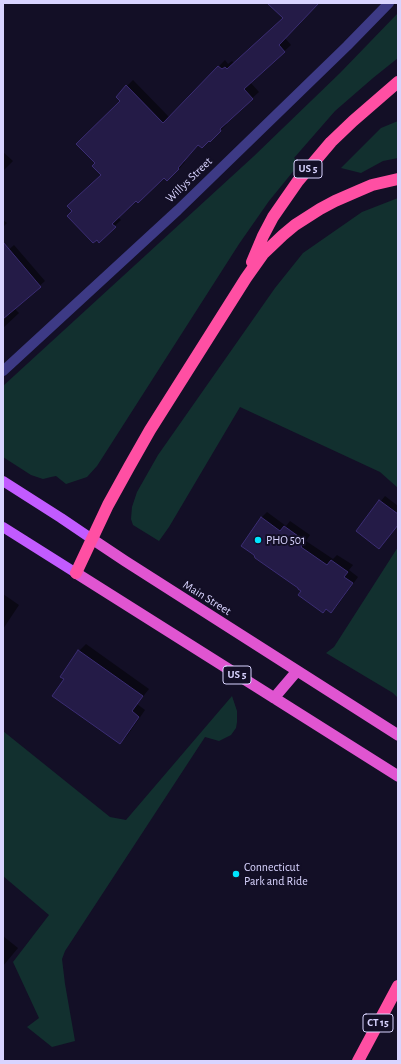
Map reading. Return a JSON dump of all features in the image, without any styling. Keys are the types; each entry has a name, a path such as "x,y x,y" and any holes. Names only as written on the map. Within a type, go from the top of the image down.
{"highway":[{"name":"US 5","path":"398,82 331,142 298,181 274,217 254,256 246,278 139,449 108,505 76,573 398,776"},
{"path":"246,278 272,246 283,235 308,216 358,190 398,179"},
{"name":"Main Street","path":"92,539 125,562 398,735"},
{"path":"274,698 297,671"},
{"name":"CT 15","path":"358,1061 398,986"}],"main road":[{"name":"Main Street","path":"4,485 61,518 92,539"},
{"path":"3,527 76,573"}],"street":[{"name":"Willys Street","path":"3,371 178,210 347,46 389,3"}],"green space":[{"path":"398,13 398,58 335,111 294,158 300,163 269,201 239,244 97,466 87,477 66,484 56,476 43,479 31,475 3,457 3,386 254,156 340,73"},
{"path":"398,121 398,158 383,161 361,173 341,168 381,128"},
{"path":"398,198 398,488 380,472 240,407 169,527 159,541 133,525 131,519 132,507 137,492 158,455 275,288 303,253 362,212"},
{"path":"398,547 398,698 393,693 326,653 334,647"},
{"path":"232,696 237,711 236,728 231,735 219,741 205,737 65,951 62,959 75,1041 52,1047 27,1027 39,1018 13,962 49,915 3,876 3,731 110,817 126,820"}],"building":[{"path":"267,3 319,3 279,45 285,52 244,89 253,99 220,129 221,131 210,142 209,141 202,148 198,145 178,168 179,169 167,181 164,178 138,203 136,201 112,224 116,227 99,243 97,240 93,243 67,216 72,211 67,206 101,175 92,166 95,163 76,144 120,101 116,97 126,85 163,123 218,66 222,69 225,67 227,69 283,18"},
{"path":"3,242 41,287 3,319"},
{"path":"379,500 398,514 398,525 379,549 356,531"},
{"path":"261,517 280,531 284,526 305,541 301,547 327,565 331,560 348,572 344,577 353,583 331,613 326,609 323,613 298,595 301,591 298,588 255,558 254,555 241,546"},
{"path":"78,650 143,696 132,711 139,717 120,744 52,696 64,679 60,677"}],"place":[{"name":"PHO 501","path":"258,540"},
{"name":"Connecticut Park and Ride","path":"236,874"}]}
